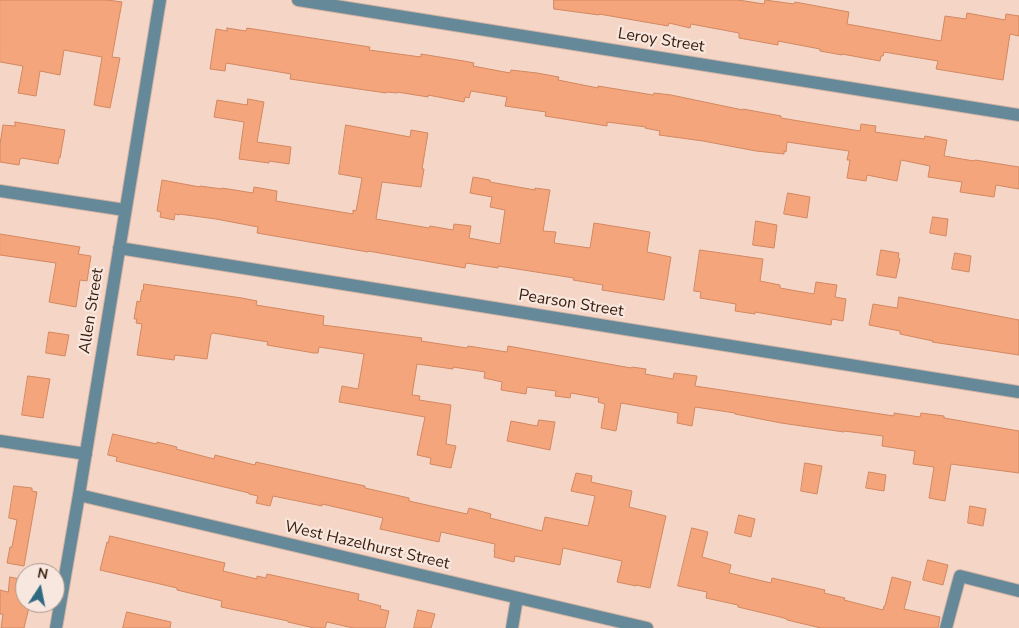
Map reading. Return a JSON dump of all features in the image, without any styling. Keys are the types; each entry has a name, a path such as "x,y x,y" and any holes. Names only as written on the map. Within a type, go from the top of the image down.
{"street":[{"name":"Allen Street","path":"56,628 160,0"},
{"name":"Leroy Street","path":"298,0 1019,115"},
{"path":"0,191 125,210"},
{"name":"Pearson Street","path":"119,248 1019,392"},
{"path":"0,440 86,454"},
{"name":"West Hazelhurst Street","path":"79,495 647,628"},
{"path":"946,628 960,576 1019,591"},
{"path":"512,628 517,598"}],"building":[{"path":"0,0 107,0 122,2 112,57 120,58 110,108 94,105 102,57 64,50 60,75 40,71 36,96 18,93 23,66 0,62"},
{"path":"554,0 738,0 764,4 765,0 794,4 795,2 849,12 847,24 941,41 945,16 966,19 967,13 1005,20 1006,14 1019,16 1019,36 1010,34 1003,80 936,69 938,61 884,52 880,61 820,51 820,49 778,41 778,45 739,38 739,33 691,24 690,28 669,23 668,26 599,14 554,9"},
{"path":"227,28 246,31 247,28 370,47 369,50 421,57 421,54 474,63 473,66 510,73 511,70 537,73 559,77 558,80 598,88 598,86 653,95 654,93 671,95 781,116 781,118 860,131 861,124 876,126 875,132 924,139 925,136 947,140 944,156 1019,167 1019,189 996,185 994,197 960,192 962,182 928,177 930,166 901,160 897,181 867,175 866,181 847,178 850,160 847,160 849,151 787,142 784,154 756,151 659,135 660,131 646,127 607,122 607,126 545,116 546,112 505,106 507,97 471,91 469,98 465,97 464,102 428,95 428,97 397,92 386,93 290,79 291,74 226,63 225,71 210,69 216,29 227,31"},
{"path":"248,99 264,102 257,142 291,147 289,164 239,159 244,122 214,117 217,100 247,105"},
{"path":"15,122 65,130 58,164 22,158 19,165 0,162 3,125 15,126"},
{"path":"346,125 410,137 411,130 428,133 421,187 382,182 376,219 453,230 454,224 471,226 469,238 500,244 505,210 490,207 492,197 470,193 473,177 535,190 535,188 550,190 543,231 556,232 554,243 590,248 594,223 650,232 647,252 671,257 664,300 602,290 603,285 573,280 574,278 466,263 465,268 257,233 258,227 216,219 175,214 174,220 160,217 161,212 157,211 162,180 200,187 253,193 254,187 277,191 276,201 353,214 353,210 356,211 362,178 339,174"},
{"path":"788,193 810,197 807,218 784,214"},
{"path":"933,217 948,219 946,236 930,233"},
{"path":"756,221 777,225 774,248 753,245"},
{"path":"0,234 80,247 78,254 91,256 87,281 80,280 76,307 49,302 56,263 0,255"},
{"path":"700,250 763,259 760,281 780,285 780,288 814,294 816,282 837,285 835,297 846,299 843,321 832,319 831,325 755,312 755,314 735,311 736,304 700,298 701,292 694,291"},
{"path":"881,250 899,253 898,258 900,259 896,278 877,275"},
{"path":"955,253 971,256 969,272 952,269"},
{"path":"144,284 242,298 257,301 256,305 324,316 323,325 422,338 421,341 467,348 468,346 507,352 508,346 646,369 645,374 673,379 674,373 697,376 695,386 894,416 894,413 920,417 921,413 944,416 944,418 1019,431 1019,473 951,464 945,501 929,498 934,467 913,464 915,451 882,446 883,436 781,423 695,407 692,426 677,423 678,413 621,403 616,431 601,428 605,404 598,402 599,398 571,393 570,398 555,396 556,391 527,387 526,394 501,390 502,382 484,378 485,372 417,364 412,395 420,396 419,400 451,405 446,444 456,446 451,468 430,464 431,458 417,455 425,417 339,402 342,386 358,389 364,354 319,347 318,353 314,353 267,345 268,342 213,333 211,334 207,359 175,355 174,360 137,355 142,324 136,323 137,319 134,319 137,301 140,302"},
{"path":"899,297 1019,320 1019,355 932,342 900,334 900,331 869,325 873,304 897,308"},
{"path":"49,332 69,335 65,356 46,353"},
{"path":"28,376 50,379 43,418 22,415"},
{"path":"539,420 555,422 550,450 507,441 511,421 537,426"},
{"path":"113,434 157,444 157,442 214,459 215,455 255,465 256,462 365,486 365,488 409,498 409,501 467,514 469,508 491,514 490,518 542,531 545,517 588,526 595,496 571,491 576,473 592,476 591,482 632,491 629,507 666,516 650,588 636,586 617,582 622,561 563,548 560,565 515,556 514,562 494,557 495,544 441,532 439,542 380,529 383,518 322,504 322,506 273,496 270,506 256,503 258,496 249,493 116,461 117,457 108,455"},
{"path":"805,463 822,466 817,494 801,491"},
{"path":"869,472 886,475 884,491 866,488"},
{"path":"14,486 32,488 32,491 37,492 25,563 7,563 17,520 9,518"},
{"path":"970,506 986,509 983,526 968,523"},
{"path":"739,515 755,519 751,537 735,533"},
{"path":"692,528 708,532 702,557 731,565 729,573 771,583 772,578 825,590 824,593 845,598 844,600 883,610 892,577 911,582 904,609 940,617 938,628 821,628 706,598 707,592 678,586"},
{"path":"110,536 225,563 223,571 257,579 257,576 266,578 267,574 359,594 358,600 381,606 380,609 389,611 385,628 353,628 327,622 325,628 314,628 221,607 222,601 177,590 177,588 100,570"},
{"path":"928,560 948,565 943,585 923,580"},
{"path":"10,577 15,578 15,613 28,613 24,628 1,628 3,614 0,614 0,590 8,592"},
{"path":"418,610 435,614 431,628 414,628"},
{"path":"127,612 171,622 170,628 123,628"}]}
